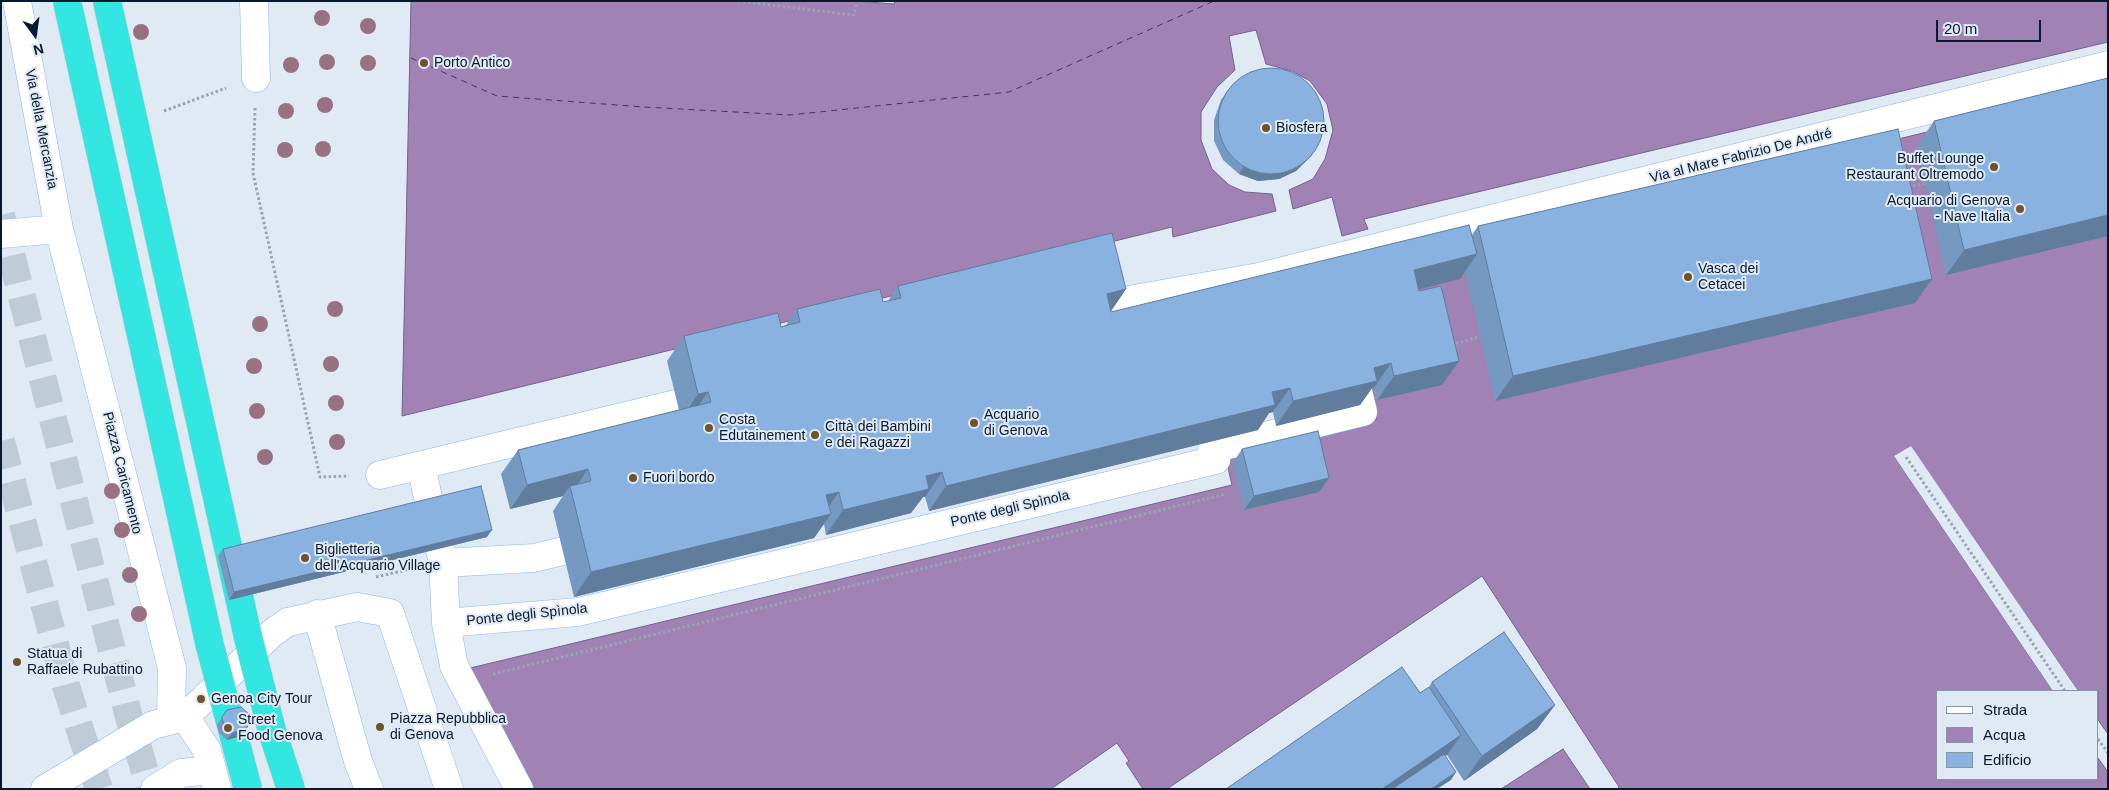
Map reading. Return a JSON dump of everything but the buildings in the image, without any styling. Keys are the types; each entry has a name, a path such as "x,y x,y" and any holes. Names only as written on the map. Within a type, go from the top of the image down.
{"highway":[{"path":"67,1 210,646 248,789"},
{"path":"107,1 248,637 272,732 291,789"}],"street":[{"name":"Via della Mercanzia","path":"16,1 55,198"},
{"path":"254,1 256,78"},
{"name":"Via al Mare Fabrizio De André","path":"1054,314 1112,301 1259,277 1289,283 1374,248 2108,64"},
{"name":"Piazza Caricamento","path":"55,198 59,229 172,668 178,717"},
{"path":"1,234 59,229"},
{"name":"Ponte degli Spìnola","path":"446,623 578,612 1216,460 1212,449 1363,412 1345,340"},
{"path":"380,475 736,390"},
{"path":"421,466 443,563 446,623 454,666 519,789"},
{"path":"443,563 534,558 589,540"},
{"path":"45,789 153,724 178,717 272,632 288,622 317,614 357,607 390,613 449,789"},
{"path":"317,614 358,761 369,789"},
{"path":"178,717 212,770"},
{"path":"155,789 181,773 212,770 263,789"}],"path":[{"path":"738,1 854,15 857,2"},
{"path":"256,78 253,172 320,477 380,475"},
{"path":"1899,190 1927,183"},
{"path":"1445,347 1481,336"},
{"path":"1906,457 2064,690"},
{"path":"487,675 1226,494"},
{"path":"2099,740 2108,753"}],"water":[{"path":"411,1 856,1 894,4 895,1 2108,1 2108,42 1364,219 1368,229 1342,236 1332,197 1293,209 1289,190 1313,179 1325,159 1333,130 1327,104 1310,81 1292,71 1266,64 1256,30 1229,36 1235,70 1217,87 1201,112 1201,140 1212,169 1229,185 1245,192 1272,194 1276,211 1173,237 1172,227 402,416"},
{"path":"2108,88 2108,734 2099,721 2099,690 2077,690 1911,447 1894,456 2052,690 1936,690 1936,780 2099,780 2099,759 2108,772 2108,789 1617,789 1619,787 1482,576 1167,789 1143,789 1126,763 1129,761 1117,743 1051,789 528,789 462,670 1232,485 1226,459 1377,419 1339,275"},
{"path":"1563,749 1590,789 1501,789"}],"pier":[{"path":"1911,446 2077,690 2074,690 1910,450 1897,457 2054,690 2052,690 1894,456"}],"ferry route":[{"path":"411,58 497,96 790,115 1009,92 1214,1"}],"tunnel":[{"path":"1,215 130,721 150,789"},
{"path":"1,441 66,686 99,789"}],"place":[{"name":"Porto Antico","path":"424,63"},
{"name":"Biosfera","path":"1266,128"},
{"name":"Buffet Lounge Restaurant Oltremodo","path":"1994,167"},
{"name":"Acquario di Genova - Nave Italia","path":"2020,209"},
{"name":"Vasca dei Cetacei","path":"1688,277"},
{"name":"Acquario di Genova","path":"974,423"},
{"name":"Costa Edutainement","path":"709,428"},
{"name":"Città dei Bambini e dei Ragazzi","path":"815,435"},
{"name":"Fuori bordo","path":"633,478"},
{"name":"Biglietteria dell'Acquario Village","path":"305,558"},
{"name":"Statua di Raffaele Rubattino","path":"17,662"},
{"name":"Genoa City Tour","path":"201,699"},
{"name":"Piazza Repubblica di Genova","path":"380,727"},
{"name":"Street Food Genova","path":"228,728"}]}
